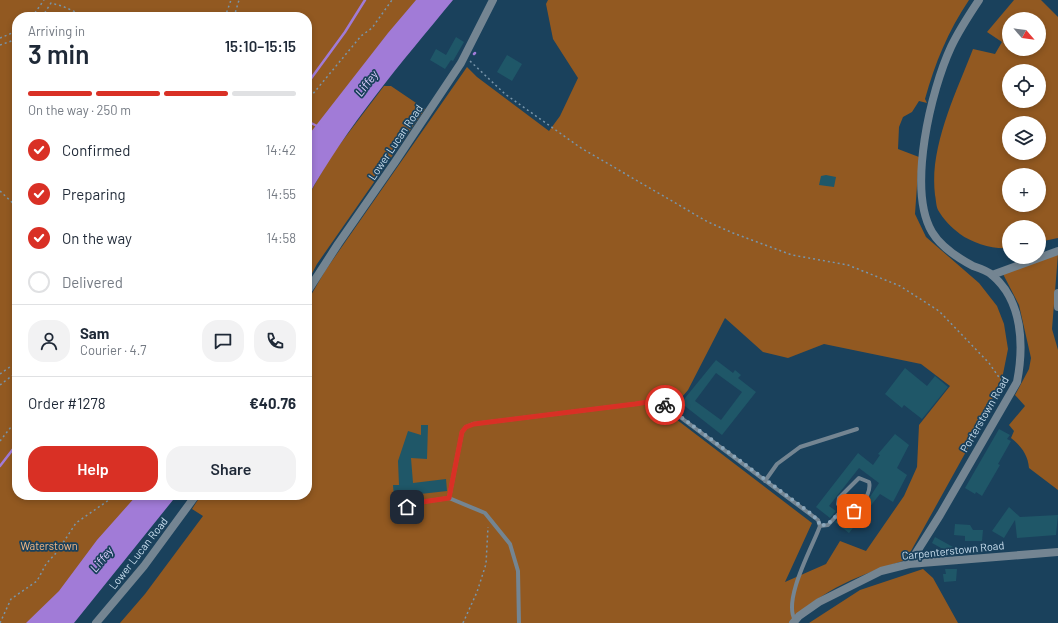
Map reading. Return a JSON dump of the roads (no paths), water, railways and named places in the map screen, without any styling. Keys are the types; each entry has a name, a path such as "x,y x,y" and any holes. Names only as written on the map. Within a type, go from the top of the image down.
{"street":[{"name":"Lower Lucan Road","path":"312,284 338,244 396,162 465,56 492,0"},
{"name":"Porterstown Road","path":"909,564 926,539 1010,394 1018,374 1021,360 1022,341 1016,314 1008,292 992,275 965,262 939,241 932,232 923,212 921,189 924,142 940,79 951,48 964,22 979,0"},
{"path":"992,275 1058,251"},
{"path":"1058,293 1058,307"},
{"name":"Lower Lucan Road","path":"96,623 144,566 192,500"},
{"name":"Carpenterstown Road","path":"794,622 819,602 852,584 881,571 909,564 1058,552"}],"lane":[{"path":"449,498 459,444 466,427 474,424 648,402 659,403 671,408 818,520 820,526 803,565 794,595 792,615 794,622"},
{"path":"765,481 777,464 800,447 857,429"},
{"path":"859,478 869,482 869,491 854,511 850,513 842,510 838,504 839,498 854,481 859,478"},
{"path":"407,507 422,502 449,498 485,513 510,544 518,571 519,623"},
{"path":"820,526 828,524 842,510"}],"water":[{"name":"Liffey","path":"416,0 453,0 394,71 357,120 312,190 312,131 388,33"},
{"name":"Liffey","path":"133,500 173,500 74,623 26,623 59,591 97,540"}],"waterway":[{"path":"312,77 345,32 365,0"},
{"path":"312,124 319,127"},
{"path":"0,466 12,450"}],"park label":[{"name":"Waterstown","path":"49,545"}]}
